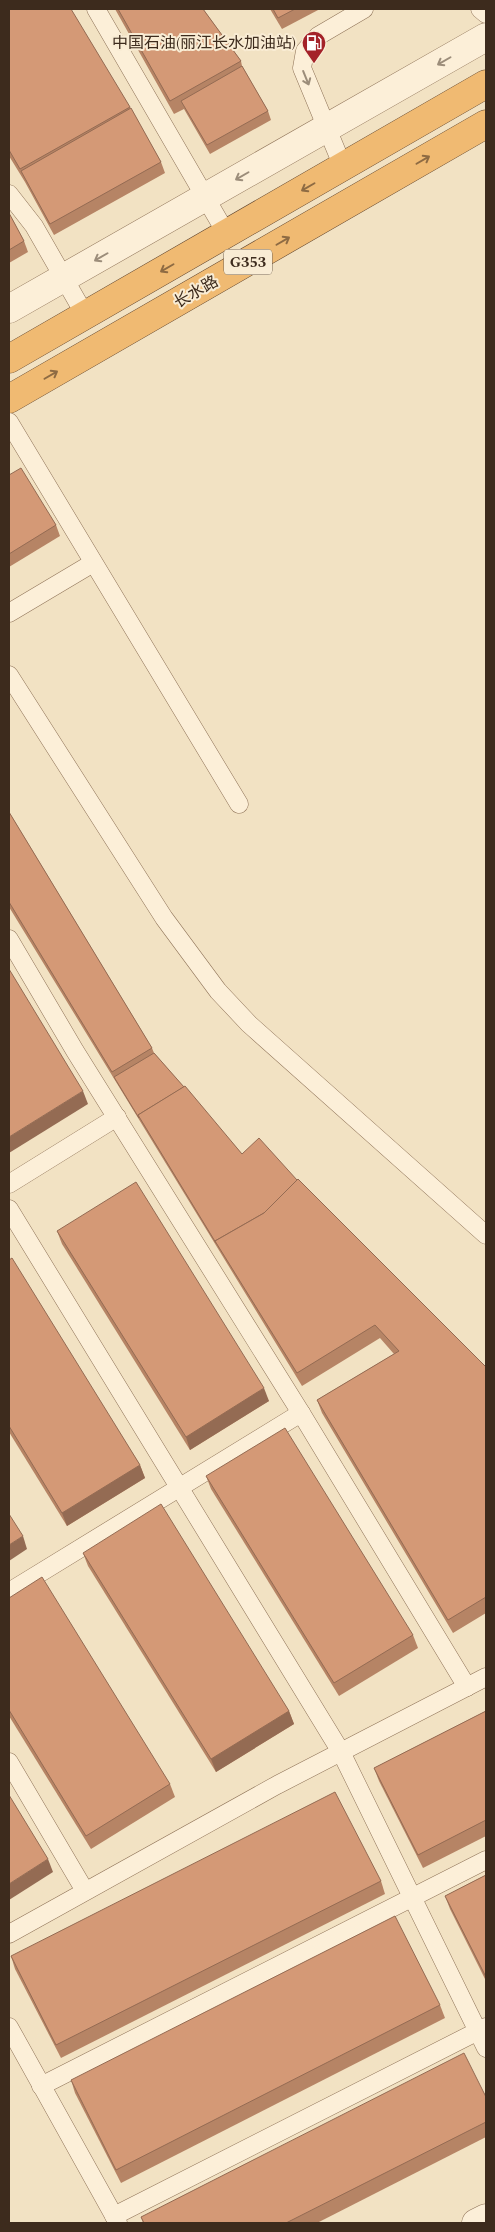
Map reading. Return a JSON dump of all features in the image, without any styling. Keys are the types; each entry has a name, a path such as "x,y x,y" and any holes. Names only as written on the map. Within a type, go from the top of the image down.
{"highway":[{"name":"G353","path":"9,359 486,84"},
{"name":"长水路","path":"9,399 486,124"}],"street":[{"path":"9,309 486,37"},
{"path":"476,2223 486,2218"}],"lane":[{"path":"96,9 226,233"},
{"path":"343,166 302,68 305,51 318,36 364,9"},
{"path":"480,9 486,14"},
{"path":"9,194 34,226 85,315"},
{"path":"9,422 239,804"},
{"path":"9,613 93,563"},
{"path":"9,675 164,918 218,991 249,1024 486,1235"},
{"path":"9,939 301,1413 467,1687"},
{"path":"9,1184 117,1117"},
{"path":"9,1209 341,1752 412,1898 482,2029 486,2048"},
{"path":"9,1592 301,1413"},
{"path":"9,1934 341,1752 486,1677"},
{"path":"9,1762 86,1891"},
{"path":"41,2086 486,1860"},
{"path":"9,2027 116,2220 482,2029"}],"building":[{"path":"9,9 71,9 130,107 20,169 9,150"},
{"path":"118,9 203,9 241,61 170,101"},
{"path":"273,9 295,9 278,18"},
{"path":"242,66 268,111 207,145 181,101"},
{"path":"131,108 161,162 50,224 21,171"},
{"path":"9,213 24,241 9,250"},
{"path":"21,468 56,525 9,554 9,475"},
{"path":"9,812 152,1048 112,1072 9,902"},
{"path":"9,969 83,1091 9,1137"},
{"path":"154,1053 184,1087 138,1115 139,1118 114,1077"},
{"path":"185,1086 242,1154 259,1138 297,1180 264,1213 215,1241 216,1243 138,1115"},
{"path":"298,1179 486,1367 486,1597 448,1620 317,1400 399,1351 375,1325 297,1373 215,1241 264,1213"},
{"path":"136,1182 264,1388 186,1437 57,1231"},
{"path":"12,1258 140,1465 62,1513 9,1426 9,1260"},
{"path":"285,1428 413,1635 334,1683 206,1476"},
{"path":"161,1504 289,1711 211,1759 83,1553"},
{"path":"9,1514 23,1536 9,1545"},
{"path":"42,1577 170,1784 86,1836 9,1710 9,1598"},
{"path":"486,1711 486,1820 418,1855 374,1768"},
{"path":"335,1792 381,1881 56,2045 11,1956"},
{"path":"9,1795 48,1859 9,1884"},
{"path":"486,1875 486,1977 445,1896"},
{"path":"395,1916 440,2005 116,2170 71,2080"},
{"path":"464,2053 486,2097 486,2122 286,2223 144,2223 141,2217"}],"place":[{"name":"中国石油(丽江长水加油站)","path":"314,64"}]}
